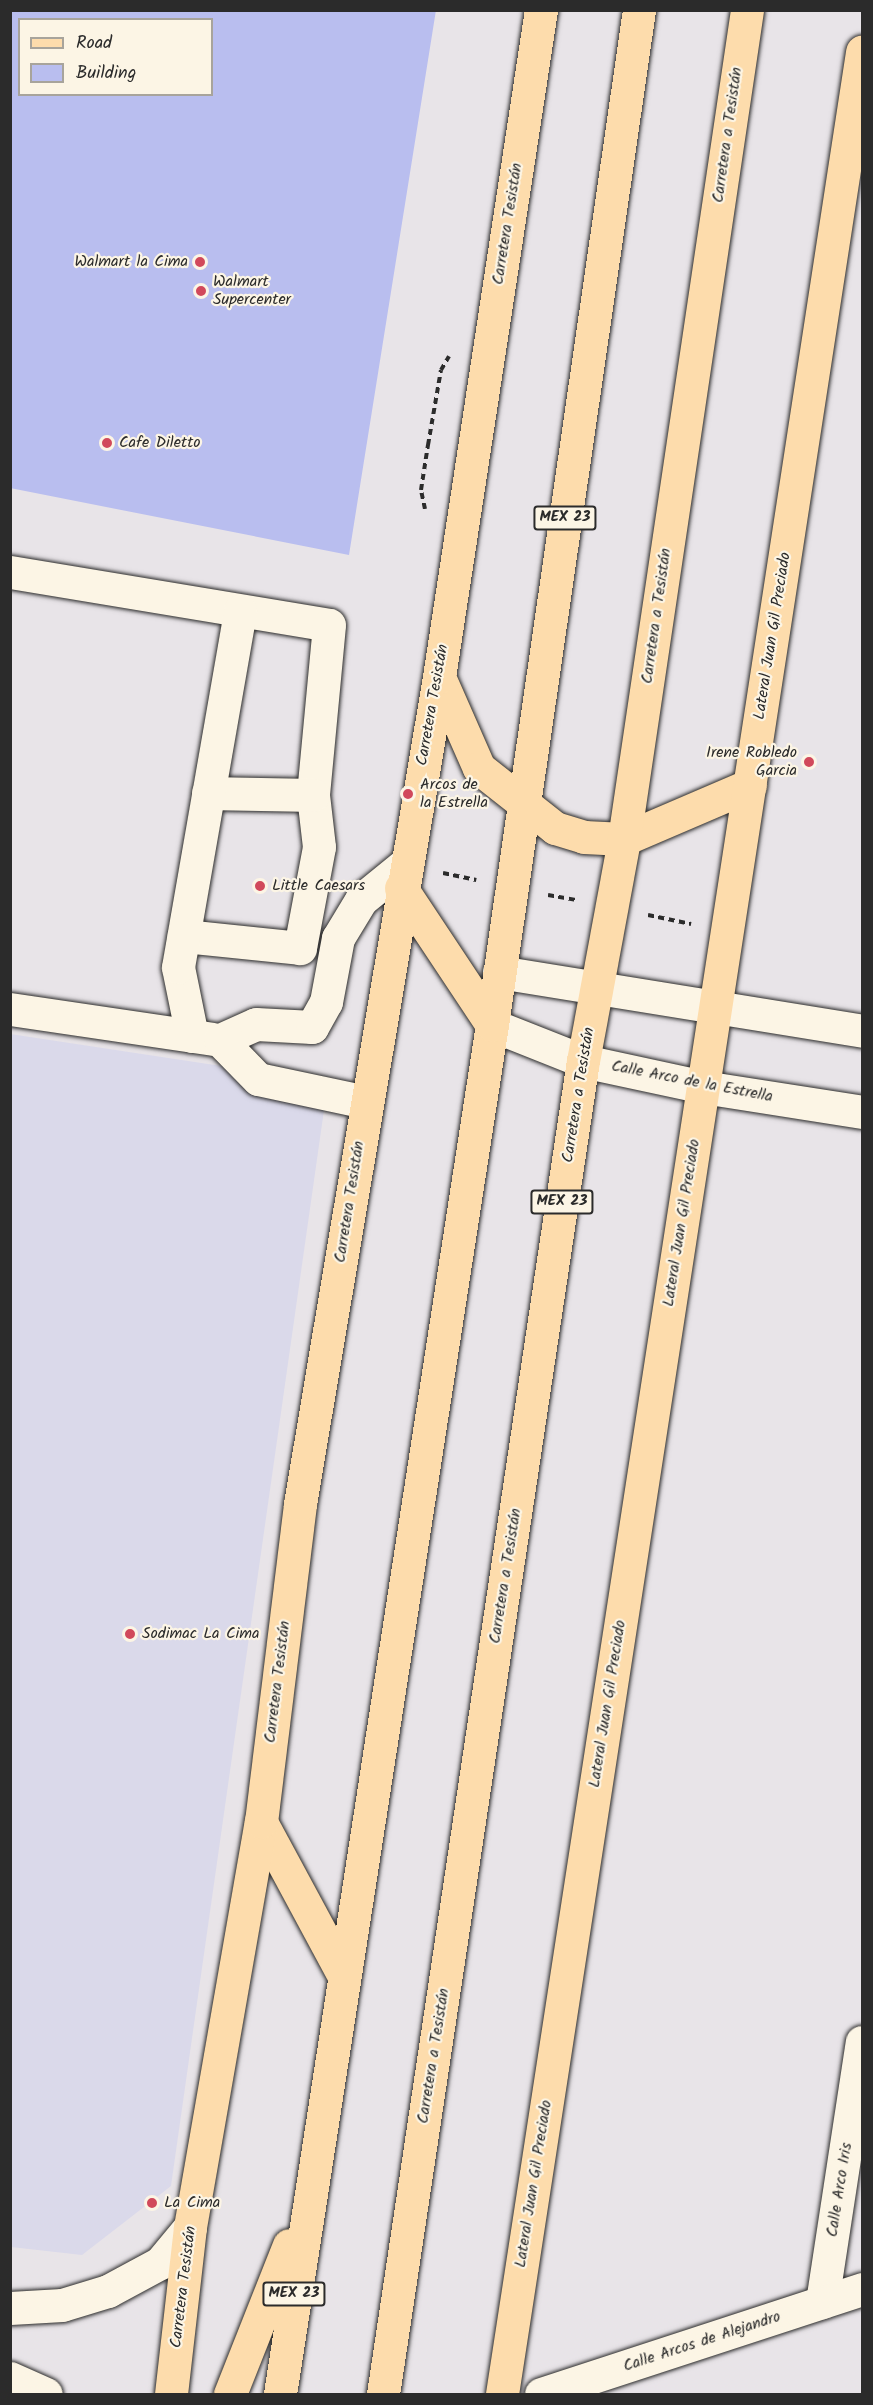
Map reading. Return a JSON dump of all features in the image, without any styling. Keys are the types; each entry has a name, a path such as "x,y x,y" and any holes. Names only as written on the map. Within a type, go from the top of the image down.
{"main road":[{"name":"Carretera Tesistán","path":"171,2394 190,2227 261,1822 300,1504 403,877 439,677 541,10"},
{"name":"MEX 23","path":"280,2394 309,2193 492,1025 639,10"},
{"name":"Carretera a Tesistán","path":"383,2394 583,1061 597,991 609,907 624,839 747,10"},
{"name":"Lateral Juan Gil Preciado","path":"502,2394 862,52"},
{"path":"439,677 479,768 555,828 584,837 624,839 750,785"},
{"path":"403,877 492,1025"},
{"path":"261,1822 344,1976"},
{"path":"230,2394 309,2193"}],"street":[{"path":"10,572 329,626 313,795 319,847 300,948 184,936"},
{"path":"240,610 178,967 206,1038 258,1079 366,1102"},
{"path":"208,793 313,795"},
{"path":"10,1009 206,1038 256,1024 312,1027 326,1002 339,938 361,900 403,877"},
{"path":"499,972 597,991 862,1032"},
{"name":"Calle Arco de la Estrella","path":"492,1025 583,1061 703,1087 862,1112"},
{"name":"Calle Arco Iris","path":"822,2302 862,2042"},
{"path":"10,2308 62,2304 108,2290 160,2263 190,2227"},
{"name":"Calle Arcos de Alejandro","path":"541,2394 862,2289"},
{"path":"10,2378 46,2394"}],"path":[{"path":"403,877 511,887 727,931"}],"shaded area":[{"name":"Sodimac La Cima","path":"10,1034 328,1082 171,2186 82,2255 11,2247"}],"building":[{"name":"Walmart Supercenter","path":"10,10 436,10 349,555 10,488"}],"place":[{"name":"Walmart la Cima","path":"200,262"},
{"name":"Walmart Supercenter","path":"201,291"},
{"name":"Cafe Diletto","path":"107,443"},
{"name":"Irene Robledo Garcia","path":"809,762"},
{"name":"Arcos de la Estrella","path":"408,794"},
{"name":"Little Caesars","path":"260,886"},
{"name":"Sodimac La Cima","path":"130,1634"},
{"name":"La Cima","path":"152,2203"}]}
